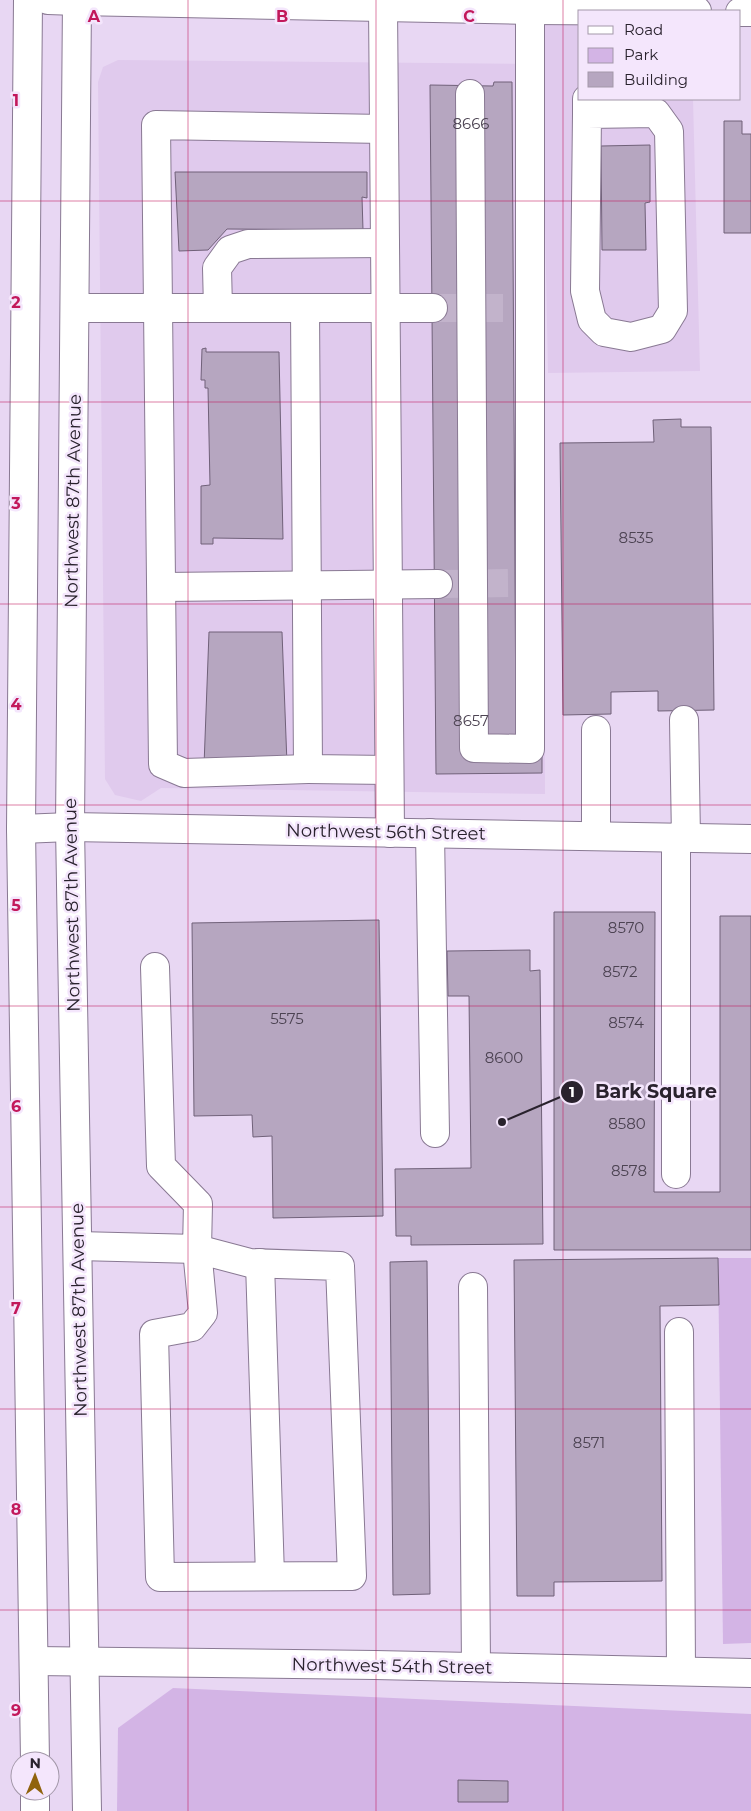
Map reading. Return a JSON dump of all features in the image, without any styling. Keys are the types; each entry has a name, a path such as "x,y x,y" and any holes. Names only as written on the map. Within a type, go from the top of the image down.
{"main road":[{"path":"28,0 21,829 35,1751"},
{"path":"48,0 383,6 435,4 578,11"},
{"name":"Northwest 87th Avenue","path":"77,0 70,827 86,1661 87,1811"},
{"path":"383,6 390,833"},
{"path":"470,94 474,748 530,749 522,583 521,308 530,10"},
{"path":"587,106 656,113 669,131 673,311 662,329 632,337 604,332 592,320 585,291 587,106"},
{"path":"384,129 156,125 163,764 184,773 308,769 389,770"},
{"path":"218,308 217,268 230,250 248,244 385,243"},
{"path":"75,308 432,308"},
{"path":"305,308 308,769"},
{"path":"162,587 438,584"},
{"path":"676,1174 684,720"},
{"path":"596,730 596,836"},
{"name":"Northwest 56th Street","path":"21,829 70,827 751,839"},
{"path":"430,833 435,1133"},
{"path":"78,1246 197,1249 250,1263 340,1266 352,1576 160,1577 154,1334 192,1327 203,1313 197,1249 198,1204 161,1166 155,967"},
{"path":"260,1263 270,1576"},
{"path":"473,1286 476,1667"},
{"path":"679,1332 681,1671"},
{"name":"Northwest 54th Street","path":"34,1661 751,1673"}],"shaded area":[{"path":"541,0 578,10 578,100 693,100 700,371 548,373 543,120 545,794 161,788 141,801 115,795 105,779 98,82 103,67 118,60 542,64"}],"green space":[{"path":"718,1258 751,1258 751,1643 723,1644"},
{"path":"173,1688 751,1714 751,1811 117,1811 118,1728"}],"building":[{"path":"494,82 512,82 516,739 542,737 542,773 436,774 430,85 493,86"},
{"path":"724,121 742,121 742,134 751,134 751,233 724,233"},
{"path":"650,145 650,202 645,203 646,250 602,250 601,146"},
{"path":"175,172 367,172 367,198 362,197 363,230 227,229 208,250 179,251"},
{"path":"206,348 206,352 279,352 283,539 213,538 213,544 201,544 201,486 210,485 208,388 205,388 205,380 201,380 202,349"},
{"path":"681,419 681,427 711,427 714,710 658,711 658,691 611,692 611,714 563,715 560,443 654,442 653,420"},
{"path":"209,632 282,632 287,764 204,766"},
{"path":"554,912 655,912 654,1192 720,1192 720,916 751,916 751,1250 554,1250"},
{"path":"379,920 383,1216 273,1218 272,1136 253,1137 252,1115 194,1116 192,923"},
{"path":"530,950 530,971 540,970 543,1244 411,1245 411,1236 396,1236 395,1169 471,1168 469,996 448,996 447,951"},
{"path":"718,1258 719,1305 660,1306 662,1581 554,1582 554,1596 517,1596 514,1260"},
{"path":"427,1261 430,1594 393,1595 390,1262"},
{"path":"458,1780 508,1781 508,1802 458,1802"}],"tunnel":[{"path":"433,308 513,308"},
{"path":"438,584 514,583"}],"place":[{"name":"Bark Square","path":"502,1122"}]}
